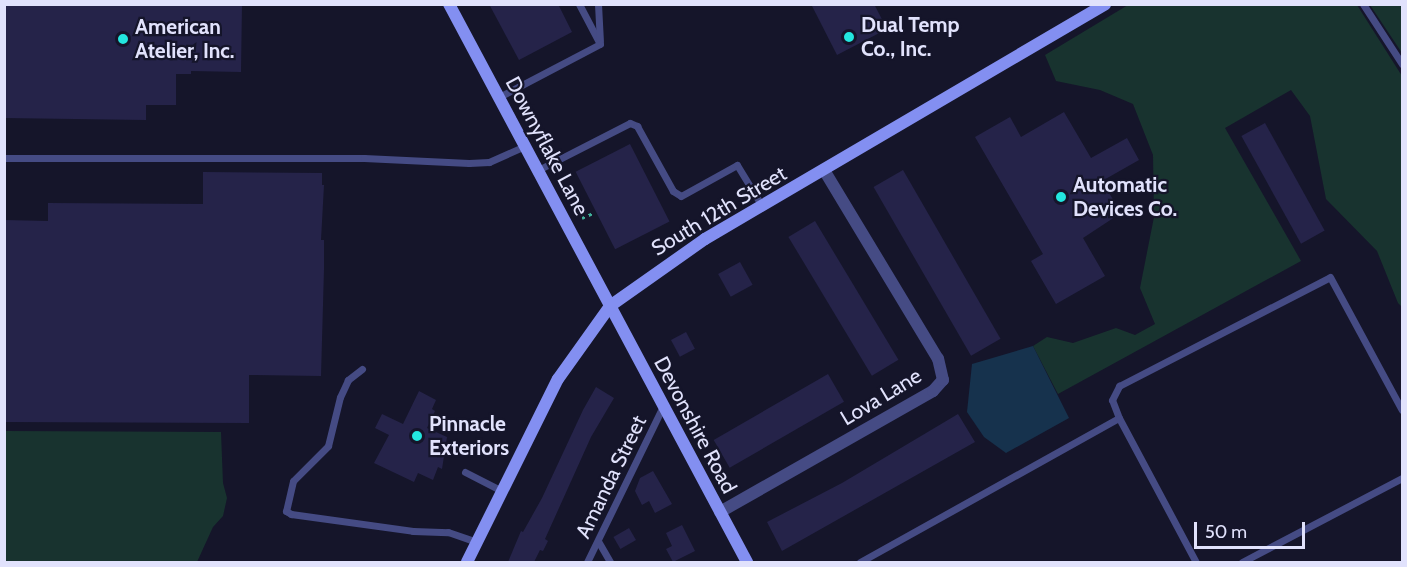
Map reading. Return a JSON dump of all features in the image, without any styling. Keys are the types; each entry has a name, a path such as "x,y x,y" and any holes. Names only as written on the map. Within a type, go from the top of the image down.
{"street":[{"name":"Downyflake Lane","path":"449,4 610,306"},
{"name":"South 12th Street","path":"467,562 558,379 610,306 656,271 762,206 1105,4"},
{"name":"Lova Lane","path":"720,512 933,391 943,380 938,359 824,170"},
{"name":"Devonshire Road","path":"610,306 747,562"}],"lane":[{"path":"579,4 600,44"},
{"path":"598,4 600,44"},
{"path":"1363,4 1402,64"},
{"path":"499,98 600,44"},
{"path":"538,170 630,123 637,126 673,191 681,196 737,165 762,206"},
{"path":"4,158 364,158 470,163 489,162 525,146"},
{"path":"1196,562 1119,418 1112,400 1119,386 1330,277 1402,410"},
{"path":"362,369 348,380 340,397 328,446 293,481 286,511 291,514 412,531 448,532 477,542"},
{"name":"Amanda Street","path":"588,562 663,406"},
{"path":"860,562 1119,418"},
{"path":"465,472 502,491"},
{"path":"1242,562 1402,478"},
{"path":"598,542 610,562"}],"path":[{"path":"582,218 593,213"}],"green space":[{"path":"1128,5 1357,5 1402,76 1402,307 1398,303 1377,251 1326,199 1310,116 1291,90 1225,128 1301,261 1058,394 1033,346 1047,337 1073,343 1116,328 1135,335 1155,324 1140,288 1154,217 1153,155 1133,104 1100,90 1056,81 1045,55"},
{"path":"1370,5 1402,5 1402,53"},
{"path":"5,431 221,432 223,483 227,498 223,516 213,527 197,562 5,562"}],"water":[{"path":"1033,346 1069,418 1006,453 984,437 967,412 972,364"}],"building":[{"name":"American Atelier, Inc.","path":"4,4 242,4 241,72 191,71 191,74 176,74 176,105 146,105 146,120 4,118"},
{"path":"489,4 558,4 572,32 519,60"},
{"name":"Dual Temp Co., Inc.","path":"811,4 874,4 887,29 837,55"},
{"name":"Automatic Devices Co.","path":"1064,112 1091,158 1127,138 1139,160 1102,181 1121,213 1083,238 1105,276 1056,304 1031,261 1043,254 975,137 1010,117 1021,137"},
{"path":"1265,123 1325,231 1301,244 1241,136"},
{"path":"630,144 669,222 615,249 576,172"},
{"path":"903,170 1000,339 971,356 874,187"},
{"path":"203,172 322,173 322,185 324,185 321,240 324,240 324,269 321,376 249,375 249,423 4,422 4,220 48,221 48,203 203,204"},
{"path":"815,221 898,360 872,376 788,237"},
{"path":"740,262 753,285 731,297 718,274"},
{"path":"686,332 695,349 680,357 671,340"},
{"path":"828,374 844,402 730,468 714,440"},
{"path":"596,387 614,398 591,437 545,539 548,541 543,551 540,550 534,562 508,562 521,531 523,532 542,498"},
{"name":"Pinnacle Exteriors","path":"419,391 436,400 432,409 435,411 427,428 447,437 442,469 438,467 433,480 418,473 414,482 374,463 389,435 375,428 382,414 403,424"},
{"path":"958,414 975,442 782,551 767,522 842,483"},
{"path":"653,471 672,504 655,513 649,501 642,505 635,491 640,478"},
{"path":"682,525 695,551 673,562 666,549 672,546 666,533"},
{"path":"629,528 636,540 620,549 613,537"}],"place":[{"name":"Dual Temp Co., Inc.","path":"849,37"},
{"name":"American Atelier, Inc.","path":"123,39"},
{"name":"Automatic Devices Co.","path":"1061,197"},
{"name":"Pinnacle Exteriors","path":"417,436"}]}
